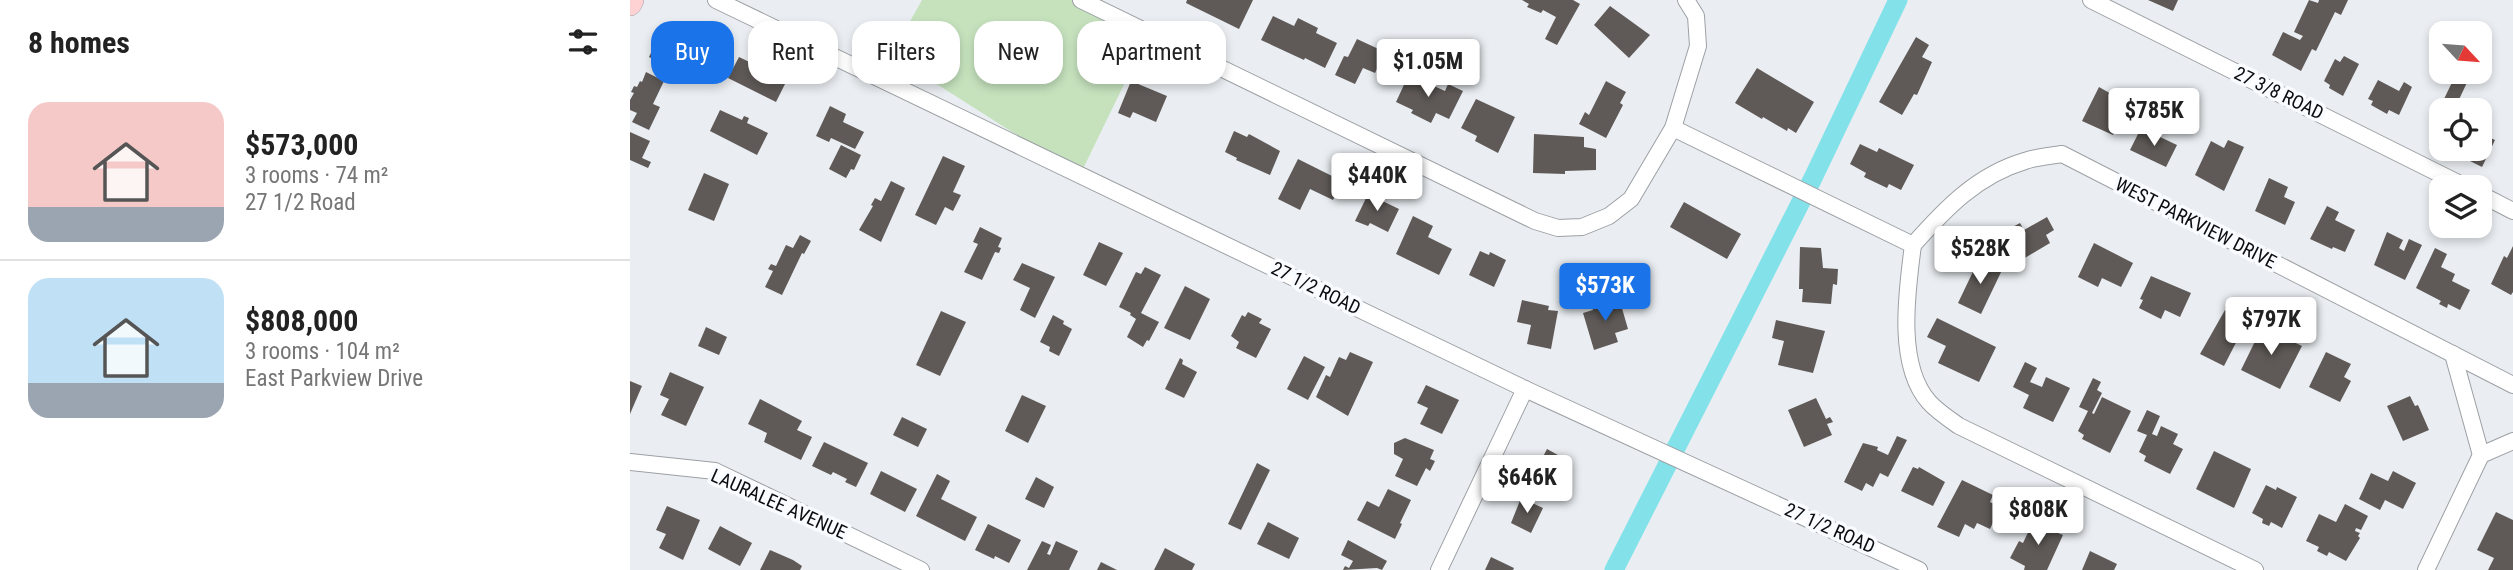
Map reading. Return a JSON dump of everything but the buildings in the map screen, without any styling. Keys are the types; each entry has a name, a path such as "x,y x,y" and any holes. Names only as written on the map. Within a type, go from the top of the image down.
{"street":[{"name":"27 1/2 ROAD","path":"716,0 1890,563 1919,570"},
{"path":"1081,0 1535,221 1558,228 1582,227 1600,220 1630,199 1672,128 1698,46 1696,16 1686,0"},
{"name":"27 3/8 ROAD","path":"2091,0 2442,175"},
{"path":"1672,128 1913,245 1908,286 1908,349 1914,376 1929,402 1959,426 2255,570"},
{"name":"WEST PARKVIEW DRIVE","path":"1913,245 1948,205 1988,175 2026,160 2062,154 2513,385"},
{"path":"2492,200 2513,211"},
{"path":"2453,354 2481,455"},
{"path":"1439,570 1525,388"},
{"path":"2425,570 2481,455 2513,441"},
{"name":"LAURALEE AVENUE","path":"630,462 715,471 921,570"}],"green space":[{"path":"922,0 1074,0 1122,21 1077,21 1077,84 1124,84 1080,175 937,84 960,84 960,21 910,21"}],"waterway":[{"path":"1614,570 1813,178 1898,0"}]}
